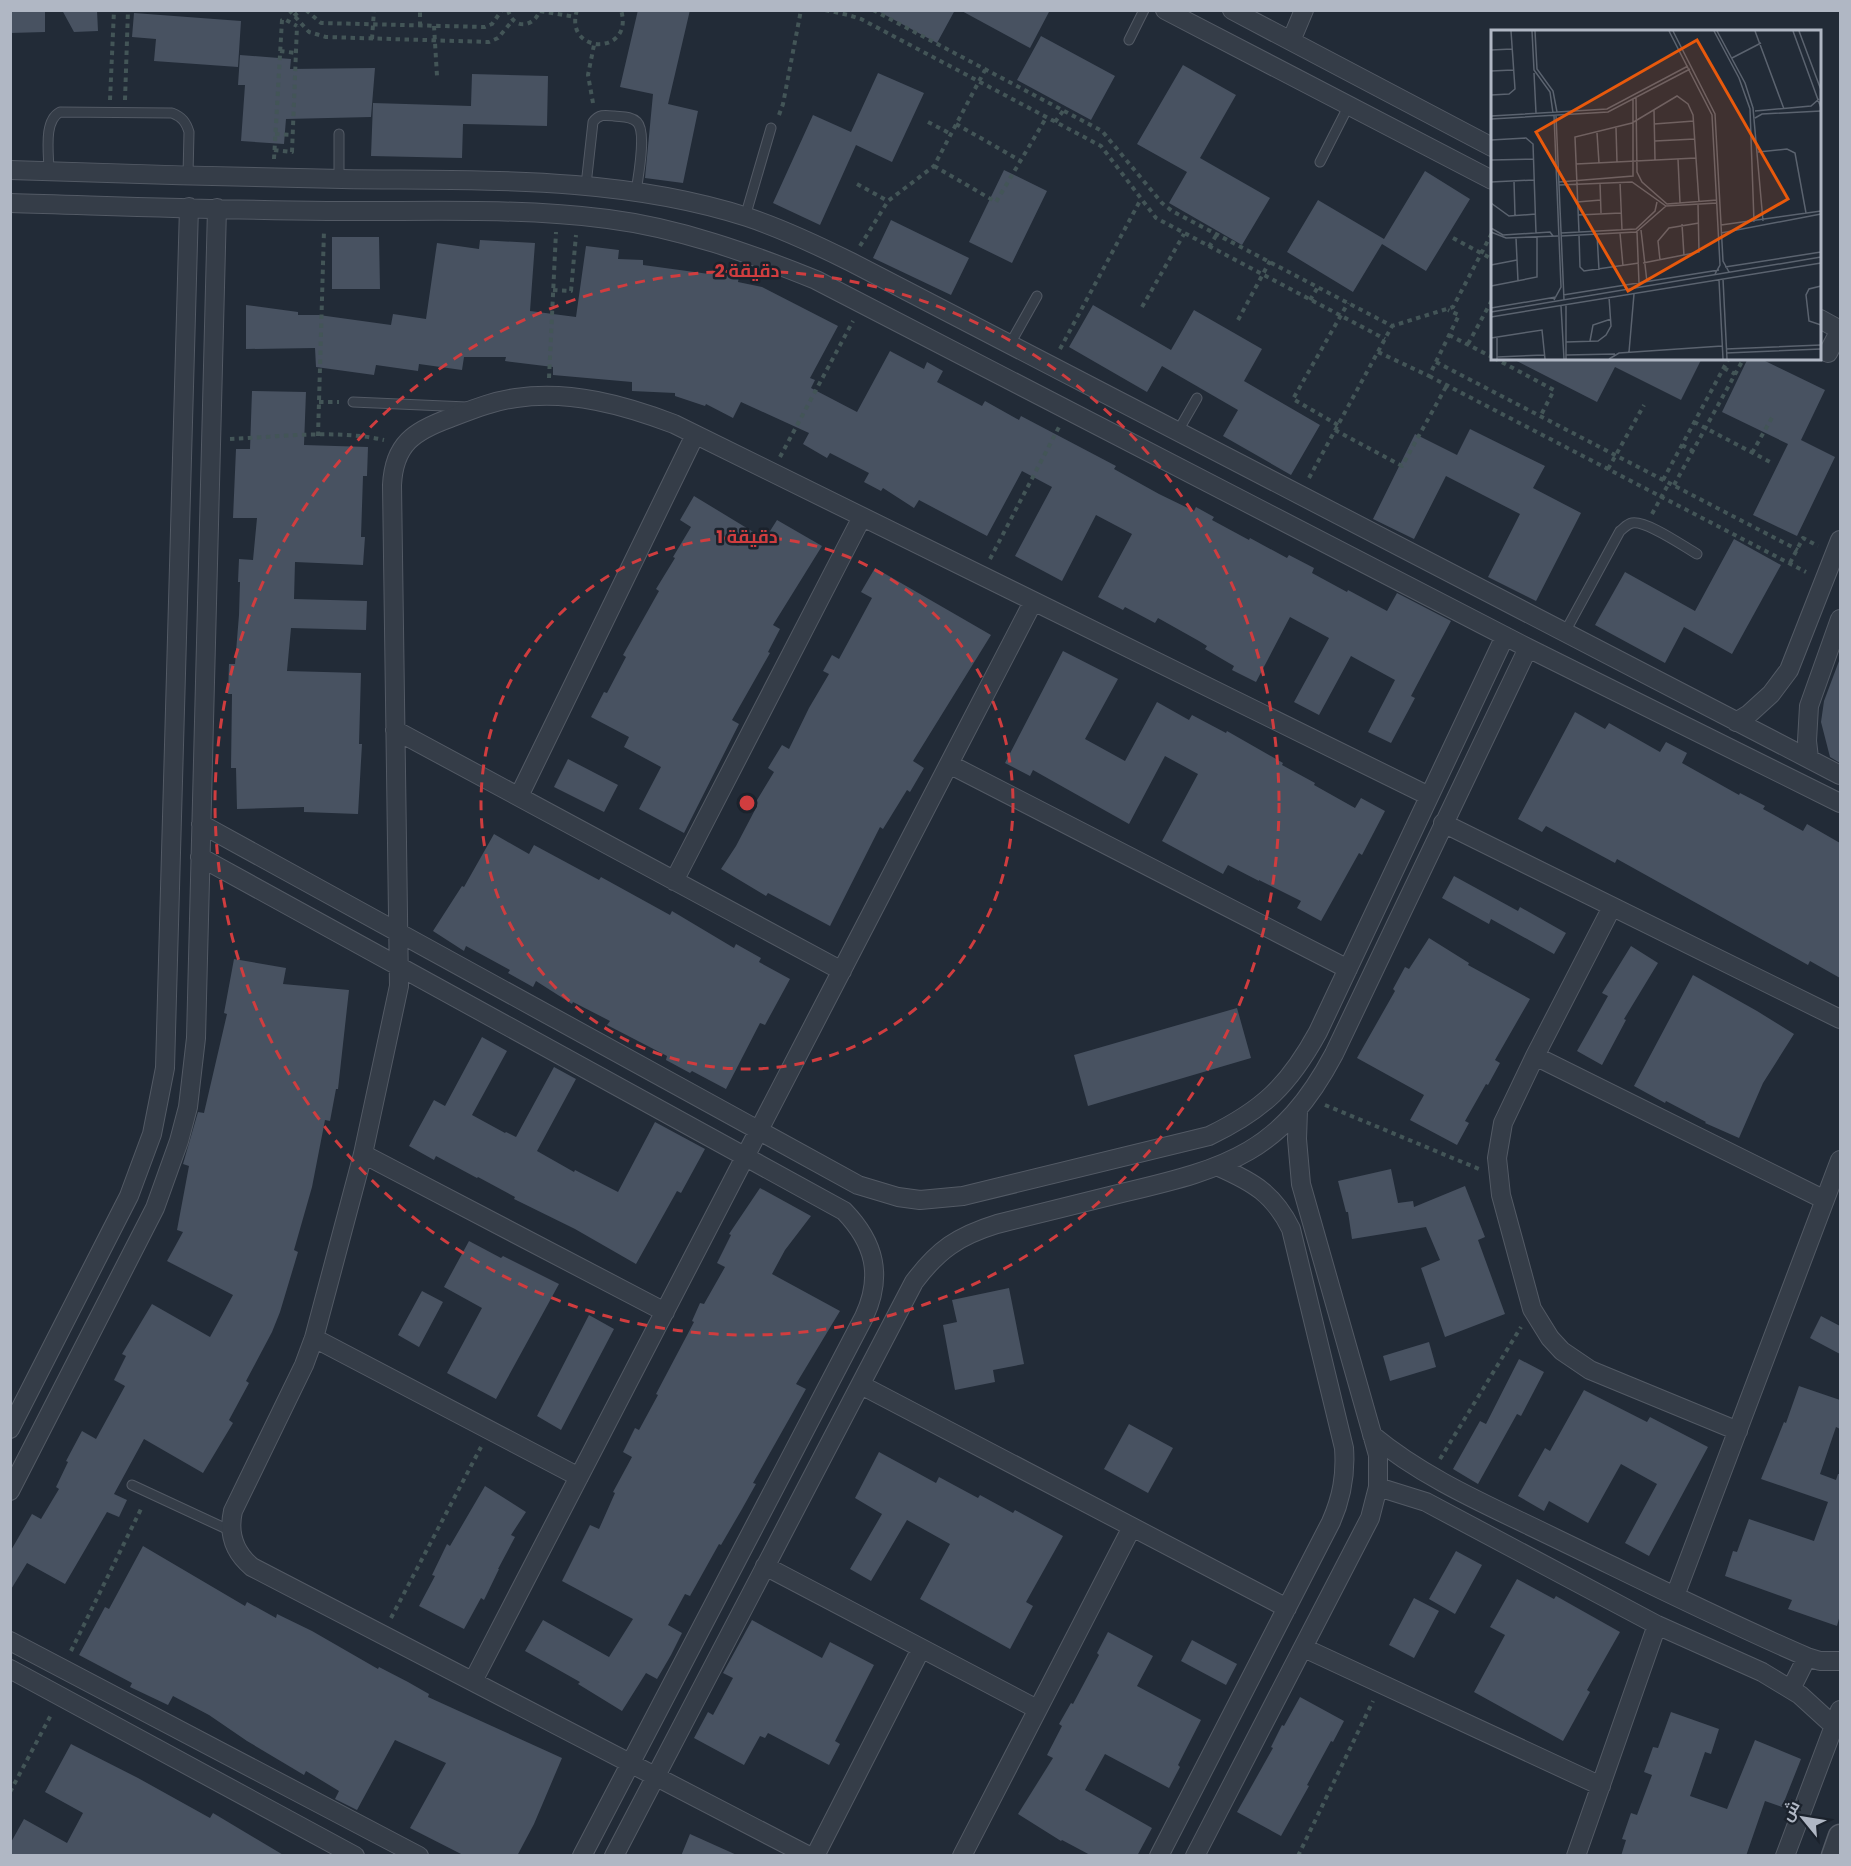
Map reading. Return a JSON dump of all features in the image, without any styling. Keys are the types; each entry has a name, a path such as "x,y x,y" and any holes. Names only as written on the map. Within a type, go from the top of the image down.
{"street":[{"path":"1165,10 1491,179"},
{"path":"1232,10 1491,146"},
{"path":"1291,41 1304,10"},
{"path":"10,170 339,179 527,181 586,185 636,192 709,206 745,216 782,229 851,262 1840,775"},
{"path":"522,213 527,181"},
{"path":"10,203 556,214 610,219 734,249 816,280 1528,648 1840,803"},
{"path":"10,1429 129,1196 152,1134 165,1068 189,207"},
{"path":"10,1491 155,1208 179,1141 188,1107 195,1049 217,208"},
{"path":"1821,320 1840,330 1829,354"},
{"path":"809,1856 252,1567 237,1551 231,1531 233,1510 304,1365 314,1338 363,1154 399,986 392,472 402,448 425,427 478,407 516,398 549,396 581,398 643,412 772,472 1429,796"},
{"path":"519,796 695,435"},
{"path":"1261,510 1276,482"},
{"path":"674,880 862,517"},
{"path":"1736,722 1761,705 1789,670 1838,547"},
{"path":"473,1681 1033,602"},
{"path":"1809,758 1807,723 1809,706 1840,620"},
{"path":"201,824 858,1185 898,1197 920,1200 963,1196 1209,1136 1237,1123 1285,1084 1303,1059 1348,969 1505,636"},
{"path":"614,1856 914,1282 930,1261 950,1244 972,1232 1219,1167 1244,1155 1263,1142 1303,1105 1319,1083 1334,1054 1528,648"},
{"path":"1796,656 1821,669"},
{"path":"395,730 842,971"},
{"path":"950,764 1348,969"},
{"path":"1443,824 1840,1019"},
{"path":"200,857 844,1211 854,1221 869,1245 875,1274 874,1289 864,1317 582,1856"},
{"path":"1612,907 1503,1123 1497,1158 1498,1177 1532,1309 1550,1338 1575,1362 1590,1370 1738,1431"},
{"path":"1535,1056 1825,1200"},
{"path":"1202,1853 1370,1518 1378,1487 1378,1455 1303,1194 1297,1150 1303,1105"},
{"path":"363,1154 665,1312"},
{"path":"1675,1596 1840,1160"},
{"path":"1159,1856 1339,1504 1346,1467 1344,1448 1292,1229 1278,1206 1258,1186 1219,1167"},
{"path":"314,1338 579,1477"},
{"path":"861,1385 1287,1608"},
{"path":"1372,1435 1404,1460 1430,1475 1675,1596 1807,1657 1820,1661 1840,1661"},
{"path":"1378,1487 1426,1502 1658,1625 1762,1672 1791,1689 1818,1710 1837,1718 1785,1856"},
{"path":"1517,1550 1531,1526"},
{"path":"962,1856 1132,1527"},
{"path":"765,1566 1037,1709"},
{"path":"1576,1856 1658,1625"},
{"path":"10,1641 419,1856"},
{"path":"1304,1648 1601,1786"},
{"path":"815,1856 921,1649"},
{"path":"1791,1689 1807,1657"},
{"path":"10,1669 355,1856"}],"lane":[{"path":"1129,40 1144,10"},
{"path":"1320,162 1349,105"},
{"path":"49,172 50,126 55,115 66,111 172,113 184,120 189,132 188,175"},
{"path":"586,185 592,126 595,118 604,115 629,117 641,128 636,192"},
{"path":"745,216 771,128"},
{"path":"339,134 339,179"},
{"path":"1010,344 1037,296"},
{"path":"1178,431 1197,398"},
{"path":"353,402 478,407"},
{"path":"1565,632 1620,531 1632,523 1647,525 1697,554"},
{"path":"132,1485 231,1531"}],"path":[{"path":"110,112 114,10"},
{"path":"125,112 128,10"},
{"path":"289,10 309,32 320,37 494,41 513,20"},
{"path":"274,150 292,152 296,18 301,10"},
{"path":"306,10 321,23 485,27 492,24 502,10"},
{"path":"372,39 374,10"},
{"path":"420,10 420,26"},
{"path":"508,10 513,20 526,25 533,22 540,11 575,17"},
{"path":"577,10 575,24 581,38 594,45 609,43 620,33 623,25 621,10"},
{"path":"771,128 781,112 801,10"},
{"path":"854,16 855,10"},
{"path":"873,10 1102,131 1166,207 1392,326 1448,310 1457,302 1491,235"},
{"path":"827,11 854,16 1101,146 1156,218 1385,339"},
{"path":"273,177 283,19 297,26"},
{"path":"434,26 437,76"},
{"path":"594,45 588,75 595,118"},
{"path":"280,51 296,53"},
{"path":"851,262 888,201 934,166 985,70"},
{"path":"1055,122 1063,111"},
{"path":"934,166 996,202 1046,117"},
{"path":"928,122 951,134"},
{"path":"956,124 1021,160"},
{"path":"275,134 292,135"},
{"path":"857,184 888,201"},
{"path":"1052,366 1141,199"},
{"path":"318,436 324,211"},
{"path":"549,396 556,214"},
{"path":"553,290 571,291 578,216"},
{"path":"1142,307 1184,234"},
{"path":"1209,247 1217,234"},
{"path":"1453,238 1491,258"},
{"path":"1238,320 1270,261"},
{"path":"1310,300 1318,287"},
{"path":"1468,344 1491,302"},
{"path":"1338,425 1293,399 1348,303"},
{"path":"772,472 862,304"},
{"path":"1429,376 1459,315 1448,310"},
{"path":"1300,495 1392,326"},
{"path":"1449,335 1491,357"},
{"path":"1378,352 1447,385 1825,581"},
{"path":"1497,360 1554,390 1540,417"},
{"path":"1663,480 1728,360"},
{"path":"1647,525 1661,496 1693,451 1743,360"},
{"path":"1436,362 1798,550"},
{"path":"1724,368 1735,374"},
{"path":"1335,430 1402,466 1447,385"},
{"path":"1608,469 1644,405"},
{"path":"981,576 1068,411"},
{"path":"1752,453 1774,414"},
{"path":"1694,422 1772,463"},
{"path":"212,440 364,436 384,440 402,448"},
{"path":"1682,445 1693,451"},
{"path":"1790,563 1803,538 1838,547"},
{"path":"1303,1105 1498,1177"},
{"path":"1430,1475 1532,1309"},
{"path":"383,1634 490,1431"},
{"path":"63,1668 149,1492"},
{"path":"1298,1856 1382,1684"},
{"path":"10,1792 60,1696"}],"building":[{"path":"10,10 45,10 45,32 10,33"},
{"path":"62,10 97,10 98,31 74,32"},
{"path":"638,10 690,10 668,104 698,111 683,183 645,178 653,94 620,87"},
{"path":"876,10 955,10 937,43"},
{"path":"960,10 1050,10 1030,48"},
{"path":"134,13 241,21 238,67 154,61 156,39 132,37"},
{"path":"1041,36 1115,76 1091,120 1017,80"},
{"path":"240,55 291,59 290,69 375,68 371,117 286,119 284,144 241,141 245,85 238,85"},
{"path":"1183,65 1236,95 1200,158 1270,198 1242,245 1169,203 1187,172 1137,144"},
{"path":"878,73 924,93 892,162 856,145 820,225 773,203 813,115 851,132"},
{"path":"472,74 548,76 547,126 463,124 462,158 371,156 373,103 471,106"},
{"path":"1004,170 1047,191 1012,263 969,242"},
{"path":"1425,171 1470,199 1426,271 1382,244 1353,292 1287,252 1318,200 1384,239"},
{"path":"891,220 969,258 951,295 873,258"},
{"path":"332,237 379,237 380,289 332,289"},
{"path":"480,240 535,243 530,311 576,317 586,246 619,250 618,259 643,260 643,265 709,274 710,271 739,277 738,282 762,287 838,326 810,378 815,380 811,388 857,412 890,351 924,369 927,362 943,371 937,382 982,406 985,401 1019,420 1021,416 1116,466 1114,469 1159,494 1194,511 1196,507 1214,517 1212,520 1249,540 1250,538 1287,558 1289,555 1314,568 1312,573 1347,592 1348,590 1387,611 1397,593 1451,621 1411,696 1415,698 1391,743 1368,732 1395,680 1351,656 1319,715 1294,702 1329,638 1290,617 1256,682 1232,670 1234,666 1205,649 1207,646 1158,618 1155,623 1125,607 1123,610 1098,597 1132,534 1096,515 1062,581 1015,556 1052,487 1022,471 987,536 919,500 914,508 883,488 881,491 864,482 869,473 830,453 827,458 803,444 809,433 741,402 733,418 706,404 705,406 675,396 675,393 632,391 632,382 553,375 553,367 505,361 506,357 464,357 462,370 419,364 418,371 376,365 374,375 316,367 315,348 246,349 246,305 298,312 298,315 319,315 391,325 393,314 426,319 437,243 479,249"},
{"path":"1093,305 1171,350 1194,310 1262,349 1244,381 1320,425 1291,475 1223,436 1238,410 1162,366 1147,392 1069,347"},
{"path":"1515,360 1701,360 1681,400 1615,367 1597,402"},
{"path":"1747,360 1763,360 1825,390 1801,440 1835,457 1797,536 1753,515 1788,444 1722,412"},
{"path":"252,391 306,392 304,445 368,447 367,476 363,476 361,537 365,537 363,565 295,562 294,599 367,601 366,630 291,628 287,671 361,673 359,744 362,744 358,814 304,812 304,807 237,809 236,768 231,768 232,694 228,694 229,664 235,664 239,615 239,559 253,560 257,518 233,518 236,449 250,449"},
{"path":"1470,429 1545,466 1533,488 1581,513 1536,601 1488,577 1520,514 1446,476 1414,539 1373,519 1415,434 1457,455"},
{"path":"694,496 765,539 777,520 822,546 773,625 780,629 768,652 770,653 732,720 739,724 684,833 639,809 661,767 624,747 629,737 591,717 626,657 623,655 659,591 656,589 691,527 680,520"},
{"path":"1734,539 1781,565 1732,654 1684,627 1665,663 1595,625 1625,572 1695,611"},
{"path":"875,568 991,635 913,761 924,768 910,792 907,790 883,829 880,827 830,926 768,893 766,896 721,869 736,846 757,806 754,805 774,772 768,768 782,745 789,749 829,674 823,671 832,655 839,659 872,598 861,592"},
{"path":"1063,651 1118,679 1085,739 1125,761 1157,702 1189,720 1192,715 1226,733 1227,731 1355,808 1361,798 1385,811 1362,855 1359,853 1321,921 1297,908 1301,901 1228,865 1223,874 1162,841 1198,774 1165,756 1129,824 1033,770 1030,776 1005,763"},
{"path":"1839,661 1840,763 1830,757 1821,722 1824,701"},
{"path":"1575,712 1605,729 1609,723 1660,752 1666,742 1687,753 1682,763 1739,795 1740,793 1765,806 1763,809 1803,831 1807,824 1840,843 1840,978 1810,961 1808,965 1617,859 1615,863 1546,826 1542,832 1518,819"},
{"path":"568,759 618,785 604,812 554,787"},
{"path":"494,834 529,854 534,845 599,880 601,877 670,915 672,911 734,948 736,944 761,958 759,962 790,979 765,1025 760,1023 726,1089 666,1060 667,1056 607,1025 610,1021 573,1002 572,1004 536,981 533,987 508,973 510,970 466,946 464,951 433,931 462,886 464,887"},
{"path":"1454,876 1518,911 1520,907 1566,933 1554,954 1491,919 1489,924 1442,898"},
{"path":"1429,938 1469,963 1468,965 1530,999 1495,1060 1500,1063 1465,1121 1469,1123 1457,1145 1410,1120 1424,1095 1357,1058 1395,991 1393,989 1405,967 1409,969"},
{"path":"1631,946 1658,963 1624,1019 1626,1020 1602,1065 1577,1051 1608,996 1602,993"},
{"path":"234,959 286,968 283,984 349,990 338,1089 336,1089 330,1121 325,1120 312,1187 294,1250 298,1252 280,1312 246,1381 249,1383 229,1420 233,1423 203,1473 144,1439 114,1494 127,1500 119,1517 107,1512 65,1584 27,1563 10,1591 10,1552 32,1514 41,1519 59,1489 56,1487 68,1462 66,1461 82,1431 96,1439 125,1386 114,1380 126,1356 122,1354 152,1304 210,1337 233,1295 167,1261 183,1232 177,1230 189,1166 183,1164 198,1112 204,1113 227,1014 224,1013"},
{"path":"1693,975 1794,1034 1763,1083 1739,1138 1634,1086"},
{"path":"1237,1008 1251,1058 1088,1106 1074,1055"},
{"path":"482,1037 507,1051 472,1115 505,1133 516,1137 554,1067 576,1079 537,1151 574,1172 575,1170 618,1192 655,1122 705,1149 681,1193 677,1191 636,1264 575,1229 514,1199 515,1197 478,1177 436,1156 434,1160 409,1146 434,1100 445,1106"},
{"path":"1391,1169 1398,1203 1413,1201 1414,1207 1465,1186 1485,1237 1478,1240 1505,1314 1445,1337 1421,1268 1440,1260 1426,1227 1352,1239 1348,1212 1346,1212 1338,1181"},
{"path":"760,1188 811,1216 785,1250 772,1274 840,1311 796,1384 806,1389 753,1483 756,1484 690,1596 685,1594 668,1625 682,1633 671,1655 657,1679 646,1673 622,1711 578,1684 580,1682 525,1651 543,1620 609,1657 633,1619 562,1581 590,1525 599,1529 615,1493 613,1492 632,1457 623,1452 635,1428 639,1430 658,1395 656,1394 694,1322 692,1321 700,1303 704,1304 725,1267 717,1263 731,1235 729,1234"},
{"path":"469,1241 559,1284 496,1399 447,1373 482,1308 444,1287"},
{"path":"1009,1288 1024,1364 993,1370 995,1382 955,1390 943,1325 957,1322 952,1300"},
{"path":"422,1291 443,1302 419,1347 398,1335"},
{"path":"589,1315 614,1329 561,1430 537,1416"},
{"path":"1821,1316 1840,1326 1840,1354 1810,1338"},
{"path":"1429,1342 1436,1367 1390,1381 1383,1356"},
{"path":"1519,1359 1544,1372 1521,1416 1517,1414 1478,1484 1453,1469 1480,1421 1486,1424"},
{"path":"1799,1386 1840,1400 1840,1429 1836,1427 1820,1474 1836,1480 1840,1474 1840,1615 1837,1626 1788,1609 1792,1600 1725,1576 1733,1551 1737,1552 1749,1519 1814,1541 1828,1502 1761,1479 1784,1422 1786,1423"},
{"path":"1584,1390 1647,1422 1650,1417 1708,1447 1649,1556 1625,1543 1657,1484 1621,1464 1588,1523 1549,1501 1544,1511 1518,1496 1545,1448 1550,1451"},
{"path":"1129,1424 1173,1448 1148,1493 1104,1469"},
{"path":"879,1452 936,1483 939,1477 978,1498 980,1495 1013,1513 1015,1510 1063,1536 1026,1602 1033,1606 1010,1649 920,1599 950,1544 907,1520 871,1581 850,1569 882,1514 855,1498"},
{"path":"485,1486 526,1512 511,1535 515,1537 484,1600 481,1598 464,1629 419,1606 435,1576 432,1575 447,1544 450,1546"},
{"path":"143,1546 245,1606 247,1602 276,1618 277,1614 312,1631 378,1669 379,1667 408,1682 429,1694 428,1697 562,1758 534,1824 517,1856 465,1856 410,1828 446,1763 395,1740 357,1810 335,1799 339,1791 306,1771 304,1775 209,1715 173,1696 168,1705 130,1687 132,1683 79,1655 105,1607 109,1609"},
{"path":"1456,1551 1482,1565 1455,1614 1429,1599"},
{"path":"1517,1579 1554,1599 1556,1596 1620,1632 1587,1690 1590,1692 1563,1741 1474,1692 1505,1635 1490,1627"},
{"path":"1414,1598 1439,1611 1414,1658 1389,1645"},
{"path":"752,1620 822,1658 830,1642 874,1665 835,1741 840,1744 829,1765 768,1733 765,1738 760,1736 744,1765 694,1738 708,1712 713,1715 733,1678 723,1673"},
{"path":"1108,1632 1153,1656 1137,1686 1201,1720 1169,1788 1105,1754 1085,1790 1152,1828 1137,1856 1092,1856 1061,1841 1018,1814 1053,1758 1047,1755 1062,1726 1059,1724 1071,1703 1073,1704 1099,1655 1097,1653"},
{"path":"1192,1640 1237,1664 1226,1685 1181,1661"},
{"path":"1300,1697 1344,1721 1281,1836 1237,1812 1273,1748 1271,1747 1282,1725 1284,1726"},
{"path":"1671,1712 1719,1729 1711,1754 1705,1752 1690,1796 1727,1809 1755,1740 1801,1759 1782,1807 1765,1801 1746,1856 1621,1856 1626,1840 1622,1839 1631,1813 1637,1815 1652,1775 1644,1772 1653,1747 1658,1748"},
{"path":"71,1744 210,1818 213,1813 285,1856 10,1856 10,1844 24,1819 67,1843 83,1813 45,1792"},
{"path":"690,1834 739,1856 681,1856"}]}
